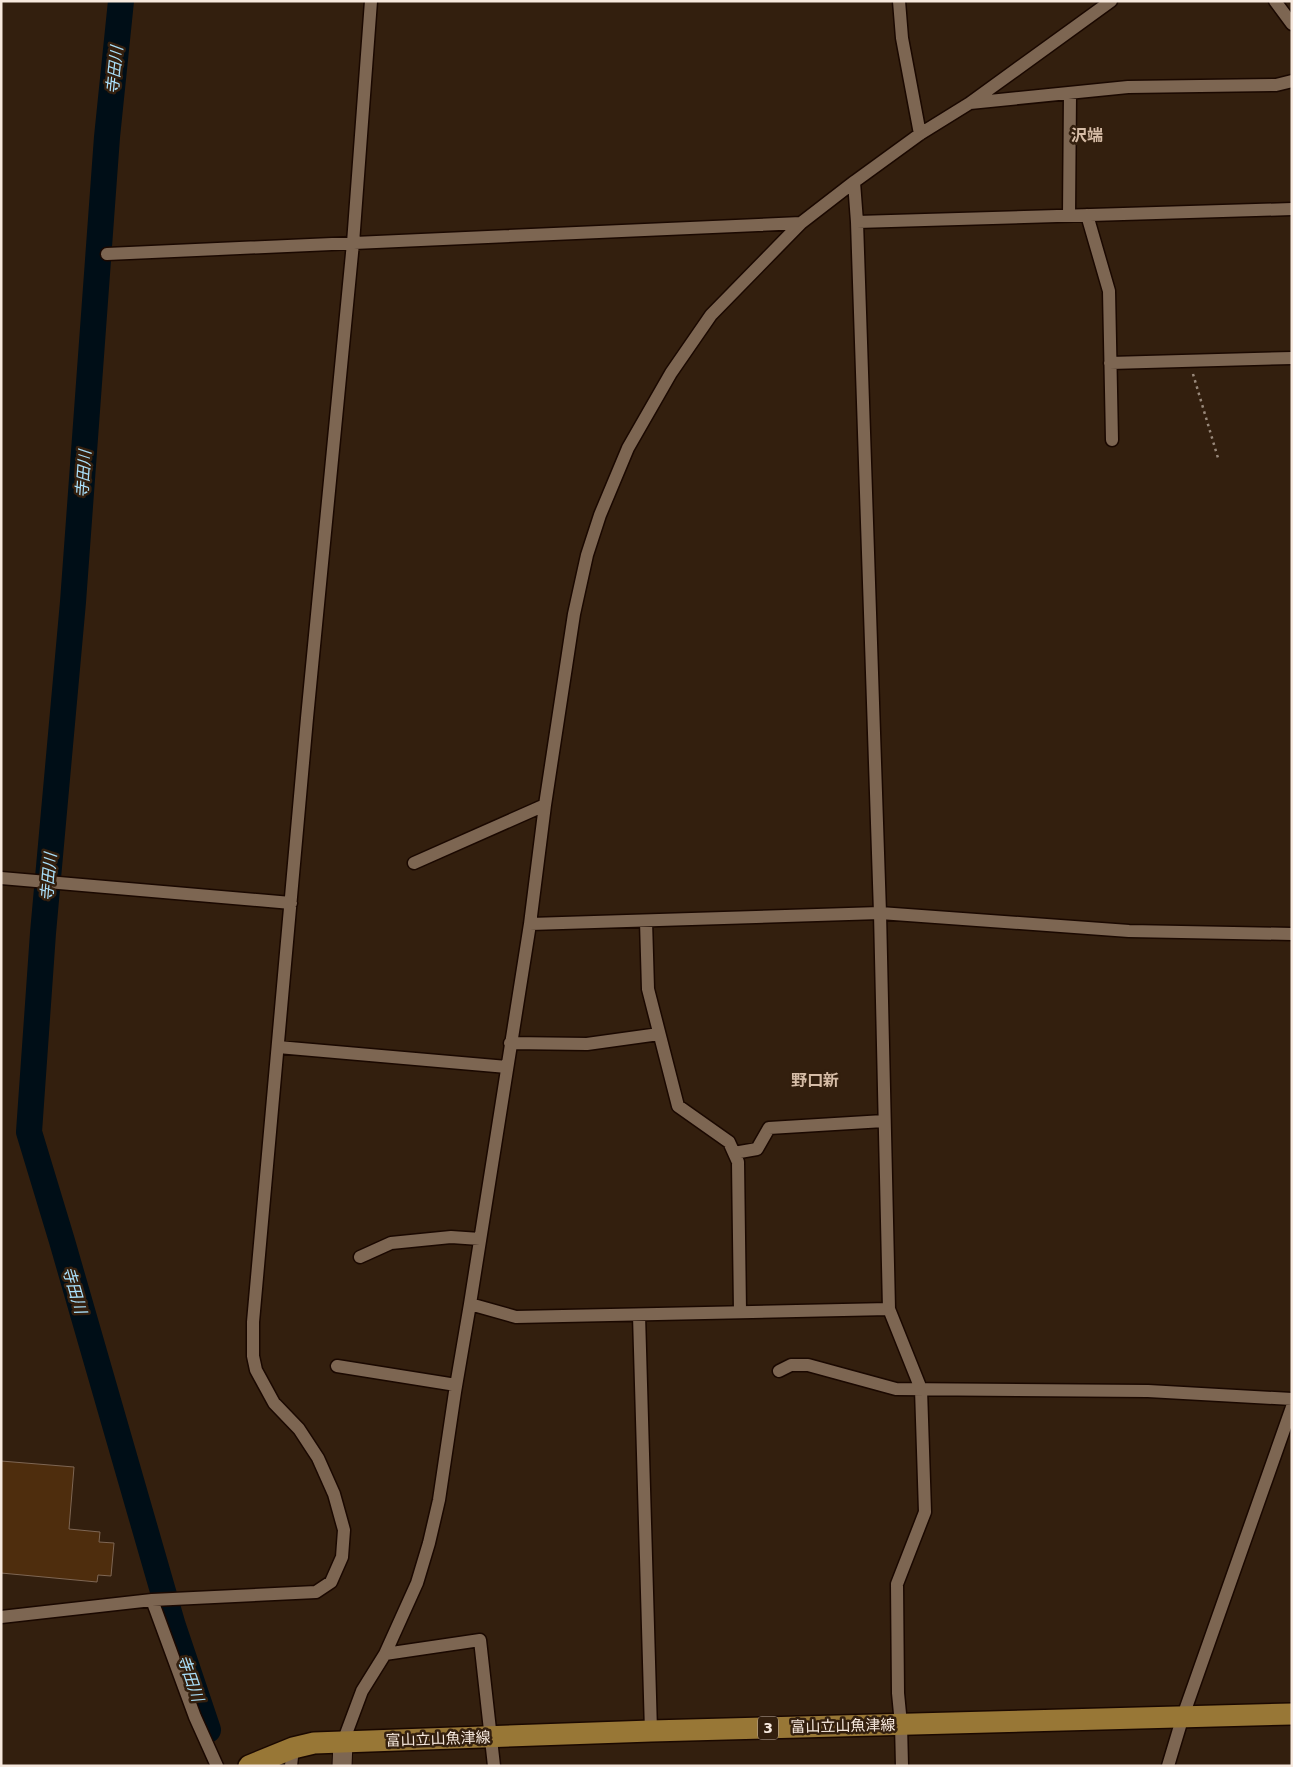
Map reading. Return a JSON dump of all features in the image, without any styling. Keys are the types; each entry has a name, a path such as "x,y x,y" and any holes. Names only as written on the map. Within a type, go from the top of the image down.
{"main road":[{"name":"富山立山魚津線","path":"249,1766 292,1757 314,1743 650,1731 1292,1714"}],"street":[{"path":"1,1617 153,1600 316,1592 331,1582 342,1557 344,1530 334,1494 318,1458 299,1429 274,1403 256,1370 254,1356 254,1312 307,718 353,243 370,1"},
{"path":"899,1 902,38 920,134"},
{"path":"342,1766 343,1742 362,1691 385,1654 417,1583 439,1500 530,924 545,805 574,614 587,555 600,515 628,448 671,373 711,315 800,223 920,134 970,103 1110,1"},
{"path":"1276,1 1292,24"},
{"path":"970,103 1128,87 1276,85 1292,81"},
{"path":"1069,216 1070,94"},
{"path":"854,182 857,222 880,913 889,1309 921,1389 925,1512 897,1584 898,1694 902,1766"},
{"path":"857,222 1292,209"},
{"path":"1087,215 1109,291 1112,440"},
{"path":"107,254 800,223"},
{"path":"1110,363 1292,358"},
{"path":"414,863 545,805"},
{"path":"1,878 291,903"},
{"path":"530,924 880,913 1129,931 1292,934"},
{"path":"646,921 648,988 678,1106 729,1142 738,1162 740,1311"},
{"path":"510,1043 587,1044 659,1034"},
{"path":"278,1047 506,1067"},
{"path":"734,1153 757,1150 768,1128 884,1122"},
{"path":"360,1257 391,1243 451,1237 480,1239"},
{"path":"470,1304 516,1317 889,1309"},
{"path":"639,1315 650,1731"},
{"path":"779,1371 791,1365 808,1365 896,1389 1148,1391 1292,1399"},
{"path":"337,1366 456,1385"},
{"path":"1168,1766 1183,1716 1292,1406"},
{"path":"153,1600 195,1717 217,1766"},
{"path":"385,1654 480,1640 494,1766"}],"path":[{"path":"1189,361 1218,458"}],"building":[{"path":"1,1461 74,1467 69,1529 100,1532 99,1542 114,1543 111,1576 98,1575 97,1582 1,1573"}],"waterway":[{"name":"寺田川","path":"121,1 107,137 73,602 43,933 29,1132 173,1626 208,1730"}],"district":[{"name":"沢端","path":"1087,135"},
{"name":"野口新","path":"815,1080"}]}
